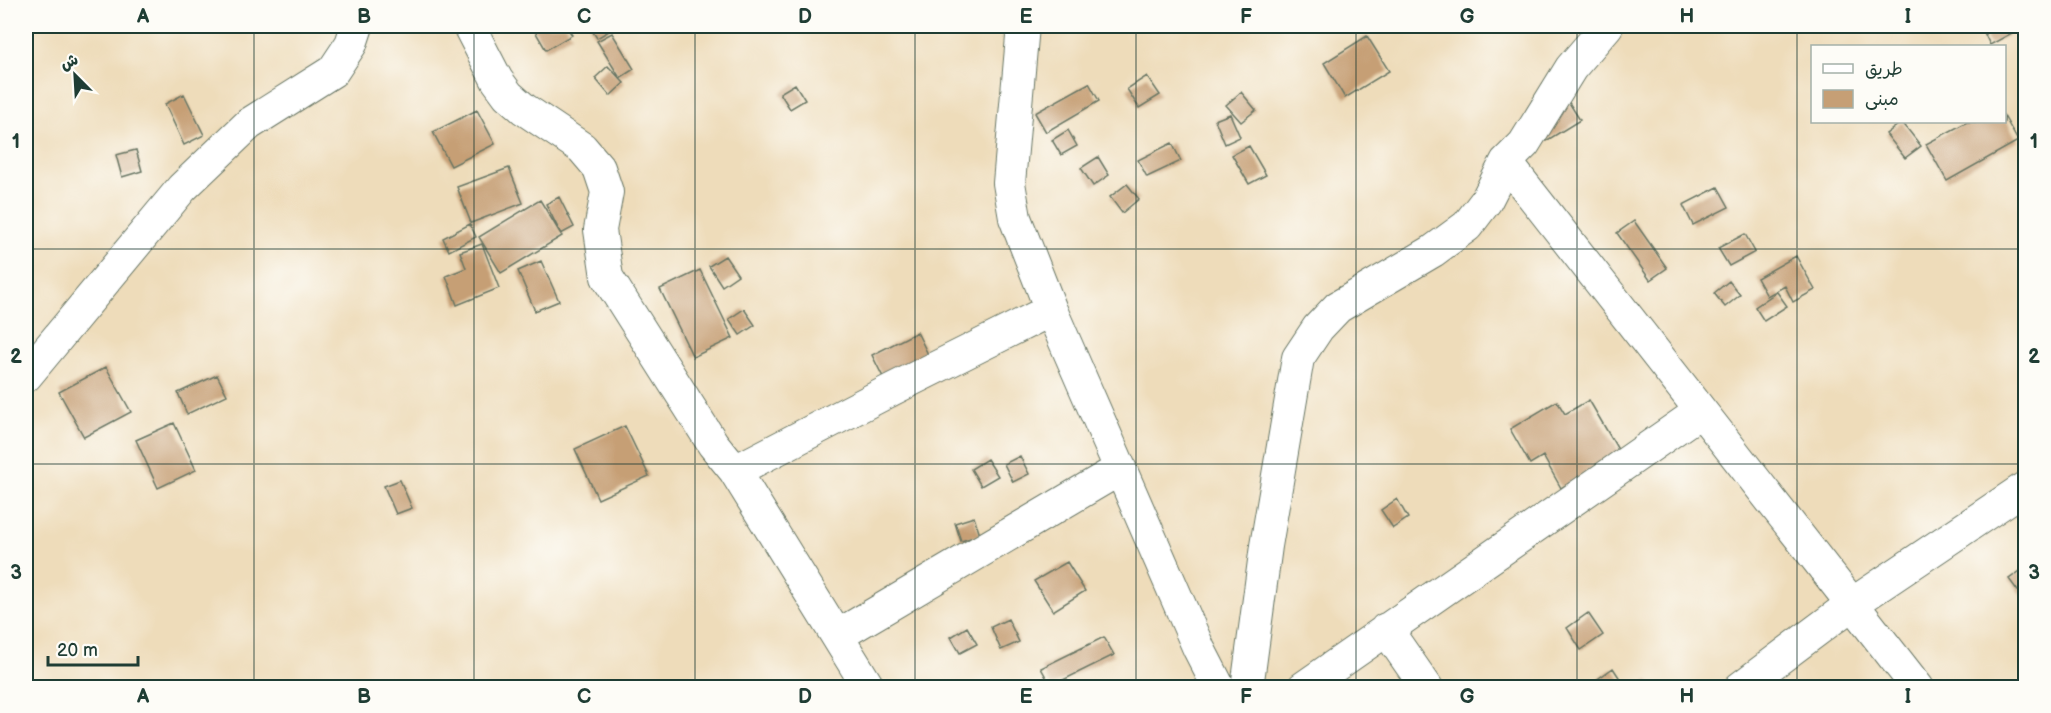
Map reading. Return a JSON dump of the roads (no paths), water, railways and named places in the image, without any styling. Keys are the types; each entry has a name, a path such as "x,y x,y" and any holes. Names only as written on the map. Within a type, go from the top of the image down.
{"street":[{"path":"26,376 182,188 249,124 333,71 351,44 357,26"},
{"path":"469,26 508,95 524,109 582,148 599,168 607,192 600,230 607,277 713,444 735,471 869,687"},
{"path":"1023,26 1009,183 1015,218 1051,310 1120,469 1199,650 1219,687"},
{"path":"1247,687 1266,546 1299,358 1318,328 1338,307 1434,251 1467,226 1485,201 1506,162 1524,144 1571,68 1607,26"},
{"path":"1506,162 1918,687"},
{"path":"735,471 1051,310"},
{"path":"1303,687 1701,411"},
{"path":"837,636 1120,469"},
{"path":"1740,687 1852,604 2025,487"},
{"path":"1386,629 1427,687"}]}
